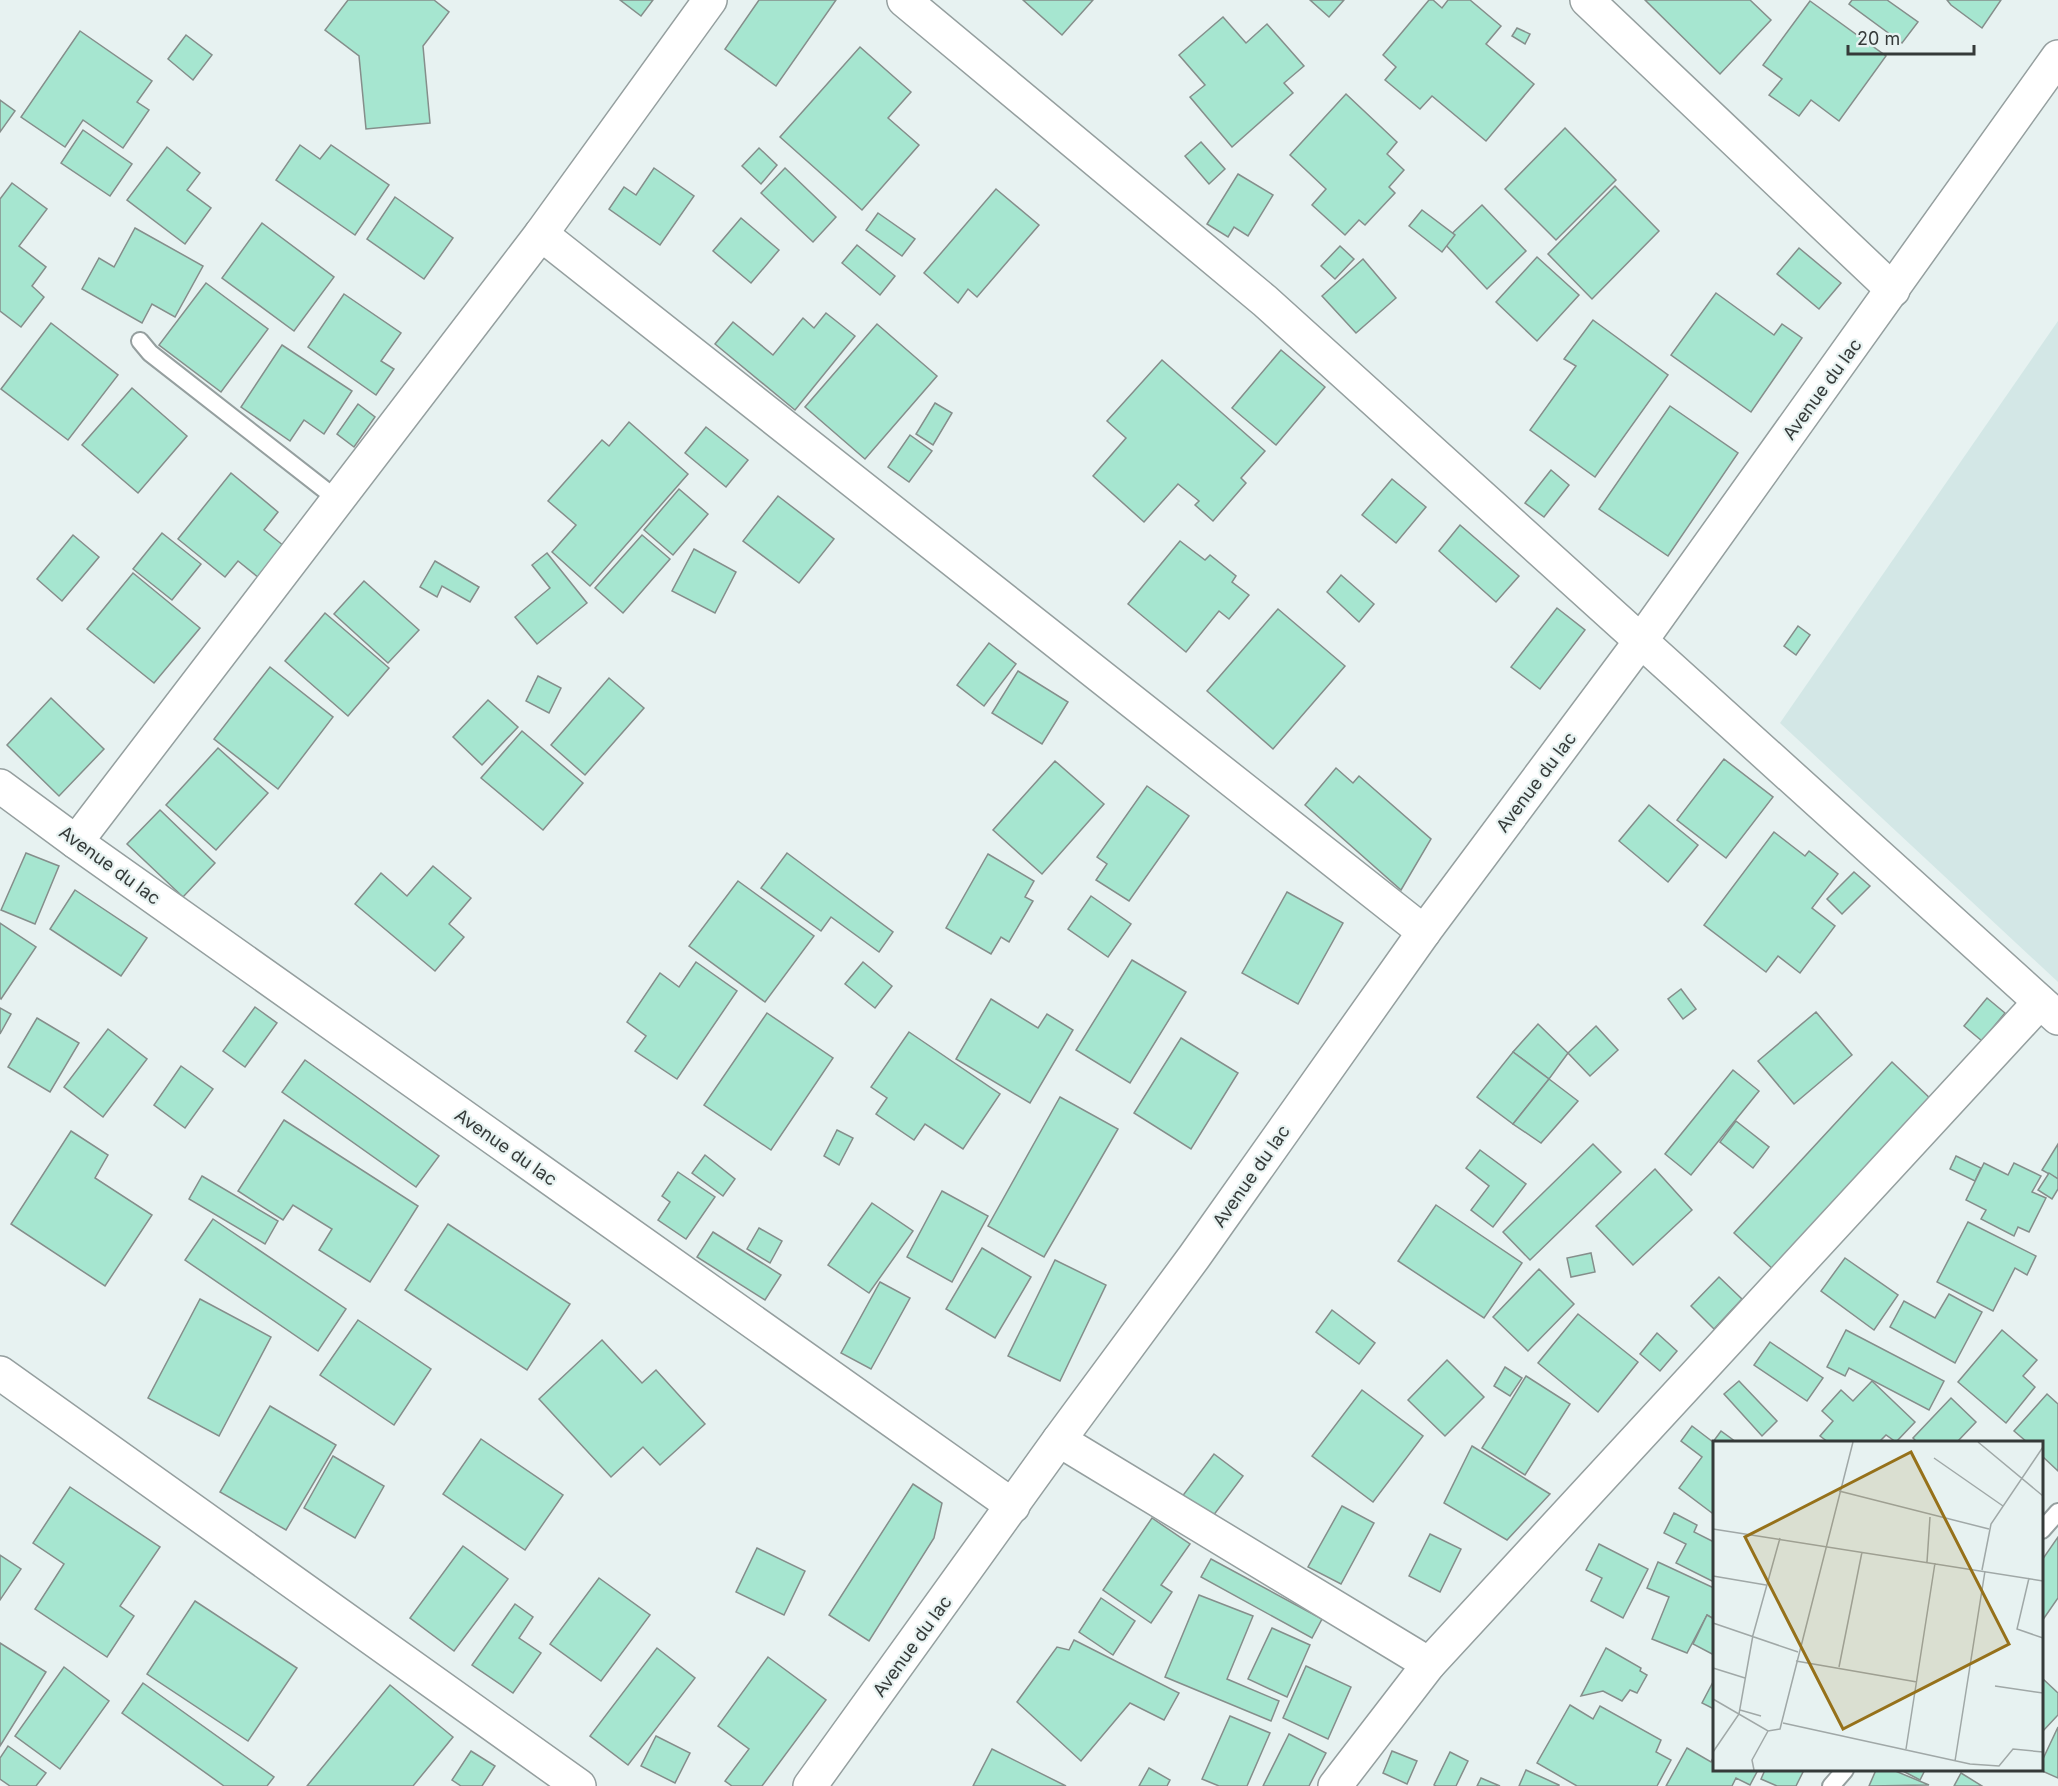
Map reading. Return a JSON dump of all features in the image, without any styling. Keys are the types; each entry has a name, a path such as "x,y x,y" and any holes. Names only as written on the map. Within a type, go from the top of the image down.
{"street":[{"path":"76,842 541,234 710,0"},
{"path":"904,0 1265,301 2049,1010 1429,1664 1335,1786"},
{"path":"1587,0 1893,290"},
{"name":"Avenue du lac","path":"810,1786 1194,1257 1424,932 1640,642 2058,57"},
{"path":"541,234 1424,932"},
{"name":"Avenue du lac","path":"0,786 1013,1506"},
{"path":"0,1373 579,1786"},
{"path":"1059,1440 1429,1664"}],"lane":[{"path":"140,341 150,353 338,500"},
{"path":"2043,1529 2058,1512"},
{"path":"1831,1786 1844,1771"}],"shaded area":[{"path":"2058,321 2058,982 1780,723"}],"building":[{"path":"348,0 434,0 449,12 423,46 430,123 366,129 359,56 325,30"},
{"path":"620,0 653,0 641,16"},
{"path":"759,0 836,0 776,86 725,49"},
{"path":"1023,0 1093,0 1062,35"},
{"path":"1310,0 1344,0 1329,17"},
{"path":"1429,0 1433,0 1442,8 1448,0 1470,0 1501,26 1486,44 1534,84 1486,141 1432,96 1420,109 1385,80 1396,67 1383,55"},
{"path":"1645,0 1750,0 1771,20 1720,74"},
{"path":"1852,0 1887,0 1918,22 1902,43 1849,4"},
{"path":"1947,0 2001,0 1982,28"},
{"path":"1810,1 1886,56 1839,121 1811,100 1799,116 1769,95 1782,79 1763,65"},
{"path":"1223,17 1246,43 1267,24 1304,66 1284,83 1293,93 1232,147 1190,97 1205,85 1179,55"},
{"path":"1517,28 1530,34 1525,44 1512,36"},
{"path":"80,31 152,81 137,102 149,110 123,148 83,120 65,147 21,117"},
{"path":"186,35 212,55 193,80 168,59"},
{"path":"860,47 911,92 888,118 919,145 862,210 780,137"},
{"path":"1346,94 1397,142 1387,154 1404,170 1389,187 1395,193 1365,225 1359,220 1345,235 1312,205 1326,189 1290,155"},
{"path":"0,100 15,111 0,132"},
{"path":"1565,128 1616,180 1556,240 1505,189"},
{"path":"83,130 132,164 110,196 61,163"},
{"path":"1201,142 1225,169 1209,184 1185,156"},
{"path":"300,145 320,159 331,145 389,185 355,235 276,180"},
{"path":"167,147 200,173 187,190 211,208 185,244 127,200"},
{"path":"759,148 777,165 761,184 742,166"},
{"path":"654,168 694,196 660,245 609,209 624,187 636,195"},
{"path":"785,168 836,217 813,242 761,193"},
{"path":"1238,174 1273,195 1248,236 1234,227 1228,237 1207,224"},
{"path":"12,183 47,209 19,246 46,267 32,286 44,297 21,327 0,311 0,199"},
{"path":"1615,186 1659,231 1592,299 1548,254"},
{"path":"996,189 1039,225 977,297 968,289 958,303 924,273"},
{"path":"395,197 453,238 424,279 367,239"},
{"path":"1482,205 1526,251 1487,289 1443,242"},
{"path":"1422,210 1455,235 1442,252 1409,226"},
{"path":"878,213 915,239 902,256 866,230"},
{"path":"741,218 779,250 751,283 713,251"},
{"path":"262,223 334,277 294,331 222,278"},
{"path":"135,228 203,266 175,317 152,304 142,323 82,289 99,258 114,267"},
{"path":"857,245 895,276 880,295 842,263"},
{"path":"1340,246 1354,259 1335,279 1321,266"},
{"path":"1799,248 1841,283 1819,309 1777,274"},
{"path":"1537,257 1579,295 1537,341 1496,302"},
{"path":"1363,259 1396,298 1356,333 1322,296"},
{"path":"206,283 268,329 221,392 159,345"},
{"path":"1716,293 1774,335 1782,324 1802,338 1751,412 1671,355"},
{"path":"344,294 401,333 381,361 394,369 376,395 308,347"},
{"path":"826,313 855,336 795,410 715,344 733,322 773,355 803,318 814,328"},
{"path":"1593,320 1668,375 1595,477 1530,430 1576,366 1564,359"},
{"path":"51,323 118,375 68,440 1,389"},
{"path":"877,324 937,376 865,459 805,407"},
{"path":"282,345 352,391 324,434 304,420 290,441 241,407"},
{"path":"1281,350 1325,387 1276,445 1232,408"},
{"path":"1162,360 1265,451 1241,478 1246,483 1213,521 1195,505 1199,501 1178,484 1144,522 1093,476 1126,438 1107,421"},
{"path":"132,388 187,436 138,493 82,445"},
{"path":"935,403 952,413 933,445 916,434"},
{"path":"358,404 375,417 354,447 337,434"},
{"path":"1670,406 1738,453 1668,556 1599,509"},
{"path":"629,422 688,474 590,586 552,552 576,525 548,501 602,440 609,446"},
{"path":"706,427 748,460 726,487 685,453"},
{"path":"910,435 932,451 909,482 888,467"},
{"path":"1551,470 1569,485 1544,517 1525,503"},
{"path":"231,473 278,512 264,530 284,546 259,578 238,561 225,577 178,539"},
{"path":"1392,479 1426,507 1396,543 1362,515"},
{"path":"679,489 708,514 673,555 644,530"},
{"path":"778,496 834,539 799,583 743,541"},
{"path":"1460,525 1519,576 1496,602 1439,551"},
{"path":"162,533 201,564 172,600 133,569"},
{"path":"73,535 99,557 62,601 37,579"},
{"path":"642,535 670,559 623,613 595,588"},
{"path":"1180,541 1205,560 1210,555 1236,576 1232,582 1249,595 1229,619 1219,611 1186,652 1128,604"},
{"path":"694,549 736,572 715,613 672,591"},
{"path":"547,553 587,603 537,644 515,617 550,588 532,565"},
{"path":"435,561 479,587 470,602 442,586 437,597 420,587"},
{"path":"133,573 200,628 154,683 87,629"},
{"path":"1341,575 1374,604 1359,622 1327,592"},
{"path":"364,581 419,630 388,663 334,614"},
{"path":"1557,608 1585,630 1540,689 1511,667"},
{"path":"1278,609 1345,666 1273,749 1207,691"},
{"path":"325,613 389,668 348,716 285,661"},
{"path":"1798,626 1810,635 1796,655 1784,646"},
{"path":"989,643 1016,664 984,706 957,685"},
{"path":"270,667 333,717 278,789 214,739"},
{"path":"1018,671 1068,702 1042,744 992,713"},
{"path":"538,676 561,688 549,713 526,701"},
{"path":"609,678 644,708 585,775 551,745"},
{"path":"51,698 104,749 59,796 7,745"},
{"path":"488,700 518,727 482,765 453,737"},
{"path":"522,731 583,783 543,830 481,778"},
{"path":"218,748 268,793 216,850 166,805"},
{"path":"1724,759 1773,797 1726,858 1677,820"},
{"path":"1055,761 1104,804 1042,874 993,830"},
{"path":"1336,768 1353,783 1359,776 1431,839 1401,890 1305,805"},
{"path":"1147,786 1189,816 1129,901 1096,880 1107,864 1097,857"},
{"path":"1649,805 1698,845 1668,882 1619,841"},
{"path":"160,810 215,863 183,897 127,844"},
{"path":"1774,832 1805,856 1809,851 1838,874 1812,908 1835,926 1800,973 1778,956 1766,972 1704,925"},
{"path":"26,853 59,866 35,924 1,910"},
{"path":"787,853 893,932 879,952 831,917 821,931 761,888"},
{"path":"988,854 1034,881 1025,897 1033,901 1009,942 1001,937 991,954 946,928"},
{"path":"433,866 471,898 449,924 464,937 435,971 355,904 381,873 407,896"},
{"path":"1854,872 1870,886 1842,914 1827,899"},
{"path":"738,881 814,936 765,1002 689,946"},
{"path":"75,890 147,938 121,976 50,929"},
{"path":"1287,892 1343,923 1298,1004 1242,973"},
{"path":"1091,896 1131,924 1108,957 1068,929"},
{"path":"0,923 36,947 1,999 0,998"},
{"path":"1132,960 1186,992 1130,1083 1076,1050"},
{"path":"696,962 737,991 677,1079 635,1051 646,1036 627,1022 660,973 679,987"},
{"path":"863,962 892,986 875,1008 845,984"},
{"path":"1681,989 1696,1009 1683,1019 1668,999"},
{"path":"1987,998 2005,1013 1982,1041 1964,1026"},
{"path":"991,999 1038,1028 1047,1014 1073,1030 1030,1103 956,1059"},
{"path":"255,1007 277,1023 245,1067 223,1051"},
{"path":"0,1008 11,1014 0,1034"},
{"path":"1816,1012 1852,1055 1794,1104 1758,1061"},
{"path":"767,1013 833,1058 771,1150 704,1105"},
{"path":"37,1018 79,1043 50,1092 8,1067"},
{"path":"1538,1024 1568,1053 1549,1079 1513,1052"},
{"path":"1596,1026 1618,1050 1590,1076 1568,1053"},
{"path":"108,1029 147,1059 103,1117 64,1087"},
{"path":"909,1032 1000,1094 963,1149 925,1124 914,1140 876,1114 887,1098 871,1087"},
{"path":"1181,1038 1238,1073 1191,1149 1134,1113"},
{"path":"1513,1052 1549,1079 1513,1124 1477,1097"},
{"path":"305,1060 439,1156 416,1187 282,1092"},
{"path":"1892,1062 1933,1101 1775,1271 1734,1233"},
{"path":"181,1066 213,1089 185,1128 154,1105"},
{"path":"1733,1070 1759,1091 1691,1175 1665,1154"},
{"path":"1549,1079 1578,1101 1541,1143 1513,1124"},
{"path":"1060,1097 1118,1129 1044,1257 988,1226"},
{"path":"284,1120 418,1206 370,1282 319,1250 332,1229 293,1205 283,1220 238,1191"},
{"path":"1736,1121 1769,1147 1753,1168 1720,1142"},
{"path":"837,1130 853,1138 839,1165 824,1156"},
{"path":"71,1131 108,1155 95,1178 152,1215 105,1286 11,1224"},
{"path":"1593,1144 1621,1172 1530,1260 1503,1232"},
{"path":"2058,1144 2058,1179 2042,1170"},
{"path":"1480,1150 1526,1184 1493,1227 1471,1210 1489,1186 1466,1168"},
{"path":"705,1155 735,1179 723,1196 692,1173"},
{"path":"1956,1156 1981,1168 1975,1181 1950,1169"},
{"path":"1984,1163 2008,1175 2014,1163 2041,1176 2032,1192 2046,1198 2029,1232 2018,1227 2014,1236 1981,1219 1986,1210 1966,1200"},
{"path":"1655,1169 1692,1210 1633,1265 1596,1226"},
{"path":"678,1172 715,1197 686,1239 658,1220 670,1202 662,1196"},
{"path":"2049,1173 2058,1179 2058,1189 2052,1199 2038,1190"},
{"path":"202,1176 278,1221 265,1244 189,1199"},
{"path":"942,1191 988,1216 952,1282 907,1257"},
{"path":"872,1203 913,1231 869,1293 828,1265"},
{"path":"1436,1205 1522,1263 1484,1318 1398,1261"},
{"path":"213,1219 346,1309 318,1351 185,1260"},
{"path":"1968,1222 2036,1256 2027,1275 2015,1268 1993,1311 1937,1282"},
{"path":"448,1224 570,1304 527,1370 405,1290"},
{"path":"759,1228 782,1241 770,1263 747,1249"},
{"path":"713,1232 781,1275 765,1300 697,1257"},
{"path":"982,1248 1031,1277 995,1338 946,1309"},
{"path":"1591,1253 1595,1272 1571,1277 1567,1258"},
{"path":"1845,1258 1898,1295 1874,1330 1821,1291"},
{"path":"1055,1260 1106,1285 1060,1381 1008,1356"},
{"path":"1539,1269 1574,1304 1528,1351 1493,1317"},
{"path":"1719,1277 1742,1299 1714,1329 1691,1306"},
{"path":"880,1282 910,1298 871,1369 841,1353"},
{"path":"1949,1294 1982,1312 1955,1363 1890,1327 1904,1301 1935,1318"},
{"path":"200,1299 271,1337 219,1436 148,1398"},
{"path":"1332,1310 1375,1343 1359,1364 1316,1332"},
{"path":"1578,1314 1638,1362 1598,1412 1538,1363"},
{"path":"358,1320 431,1369 394,1425 320,1375"},
{"path":"1846,1330 1944,1381 1929,1410 1849,1368 1845,1376 1827,1367"},
{"path":"2002,1330 2037,1360 2023,1376 2035,1387 2006,1423 1958,1382"},
{"path":"1657,1333 1677,1351 1660,1371 1640,1354"},
{"path":"602,1340 642,1383 656,1370 705,1424 660,1465 643,1447 611,1477 539,1399"},
{"path":"1770,1342 1823,1378 1807,1401 1754,1365"},
{"path":"1447,1360 1484,1397 1445,1436 1408,1400"},
{"path":"1505,1367 1522,1378 1510,1396 1494,1386"},
{"path":"1526,1376 1570,1404 1525,1475 1482,1448"},
{"path":"1739,1381 1777,1421 1762,1436 1724,1394"},
{"path":"1872,1381 1915,1422 1897,1441 1886,1435 1880,1441 1827,1441 1820,1436 1833,1421 1822,1411 1841,1390 1853,1401"},
{"path":"1362,1390 1423,1436 1373,1502 1312,1456"},
{"path":"2047,1394 2058,1404 2058,1471 2043,1457 2043,1441 2026,1441 2014,1431"},
{"path":"1951,1398 1976,1422 1958,1441 1916,1441 1913,1438"},
{"path":"270,1406 336,1445 286,1530 220,1492"},
{"path":"1692,1426 1713,1442 1712,1513 1679,1488 1702,1457 1681,1441"},
{"path":"1721,1431 1735,1441 1714,1441"},
{"path":"481,1439 563,1495 525,1550 443,1494"},
{"path":"1472,1446 1550,1494 1507,1540 1444,1503"},
{"path":"1214,1454 1243,1476 1210,1520 1181,1498"},
{"path":"333,1456 384,1486 355,1538 304,1508"},
{"path":"913,1484 942,1503 934,1538 869,1641 829,1615"},
{"path":"70,1487 160,1547 120,1606 134,1616 107,1657 35,1609 64,1564 33,1543"},
{"path":"1342,1506 1374,1523 1341,1584 1308,1567"},
{"path":"1674,1513 1697,1525 1694,1532 1713,1542 1713,1582 1676,1563 1686,1544 1664,1533"},
{"path":"1152,1518 1190,1544 1161,1585 1172,1592 1151,1623 1103,1590"},
{"path":"1430,1534 1461,1549 1440,1592 1409,1576"},
{"path":"2058,1537 2058,1598 2043,1620 2043,1559"},
{"path":"1599,1544 1648,1569 1623,1618 1591,1601 1602,1578 1586,1570"},
{"path":"463,1546 508,1579 454,1651 410,1618"},
{"path":"757,1548 805,1571 784,1615 736,1592"},
{"path":"0,1555 21,1569 0,1600"},
{"path":"1211,1559 1322,1619 1312,1638 1201,1577"},
{"path":"1658,1562 1713,1588 1713,1618 1707,1615 1687,1653 1652,1639 1669,1597 1647,1588"},
{"path":"599,1578 650,1615 601,1681 550,1644"},
{"path":"1199,1595 1253,1616 1227,1679 1279,1701 1271,1721 1165,1677"},
{"path":"1101,1598 1135,1621 1113,1655 1079,1632"},
{"path":"195,1601 297,1668 248,1741 147,1674"},
{"path":"515,1604 533,1617 519,1638 541,1653 513,1693 472,1665"},
{"path":"1707,1615 1713,1618 1713,1654 1693,1644"},
{"path":"1272,1628 1310,1645 1287,1697 1248,1679"},
{"path":"1074,1640 1179,1693 1164,1720 1130,1703 1081,1761 1017,1702 1057,1647 1069,1650"},
{"path":"0,1643 46,1672 0,1746"},
{"path":"657,1648 695,1678 628,1765 590,1736"},
{"path":"1606,1648 1641,1668 1640,1671 1647,1675 1637,1693 1630,1690 1622,1701 1603,1691 1581,1696"},
{"path":"768,1657 826,1700 762,1786 732,1786 725,1781 749,1749 718,1726"},
{"path":"1306,1666 1351,1687 1328,1739 1283,1718"},
{"path":"64,1667 109,1701 60,1769 15,1736"},
{"path":"2043,1679 2058,1693 2058,1715 2043,1731"},
{"path":"1713,1682 1713,1708 1702,1703"},
{"path":"143,1683 274,1777 267,1786 224,1786 122,1713"},
{"path":"390,1685 453,1737 413,1786 307,1786"},
{"path":"1570,1705 1593,1719 1600,1706 1661,1740 1656,1752 1671,1760 1657,1786 1577,1786 1537,1763"},
{"path":"1230,1716 1270,1733 1247,1786 1219,1786 1202,1779"},
{"path":"2058,1727 2058,1778 2042,1771 2043,1759"},
{"path":"1289,1734 1326,1753 1309,1786 1263,1786"},
{"path":"656,1736 690,1753 675,1783 641,1766"},
{"path":"8,1746 46,1773 36,1786 10,1786 0,1779 0,1758"},
{"path":"1687,1748 1711,1762 1713,1758 1713,1771 1757,1771 1750,1785 1736,1778 1732,1786 1666,1786"},
{"path":"992,1749 1066,1786 973,1786"},
{"path":"471,1751 495,1766 482,1786 461,1786 452,1780"},
{"path":"1392,1751 1417,1761 1407,1784 1383,1773"},
{"path":"1450,1752 1468,1761 1456,1786 1436,1786 1434,1785"},
{"path":"1149,1768 1170,1780 1167,1786 1139,1786"},
{"path":"1526,1770 1559,1785 1559,1786 1519,1786"},
{"path":"1765,1771 1804,1771 1796,1786 1777,1786 1761,1779"},
{"path":"1876,1771 1895,1771 1929,1785 1869,1786"},
{"path":"1903,1771 1924,1771 1920,1780"},
{"path":"1961,1773 1982,1786 1954,1786"},
{"path":"1481,1778 1500,1786 1477,1786"}]}
